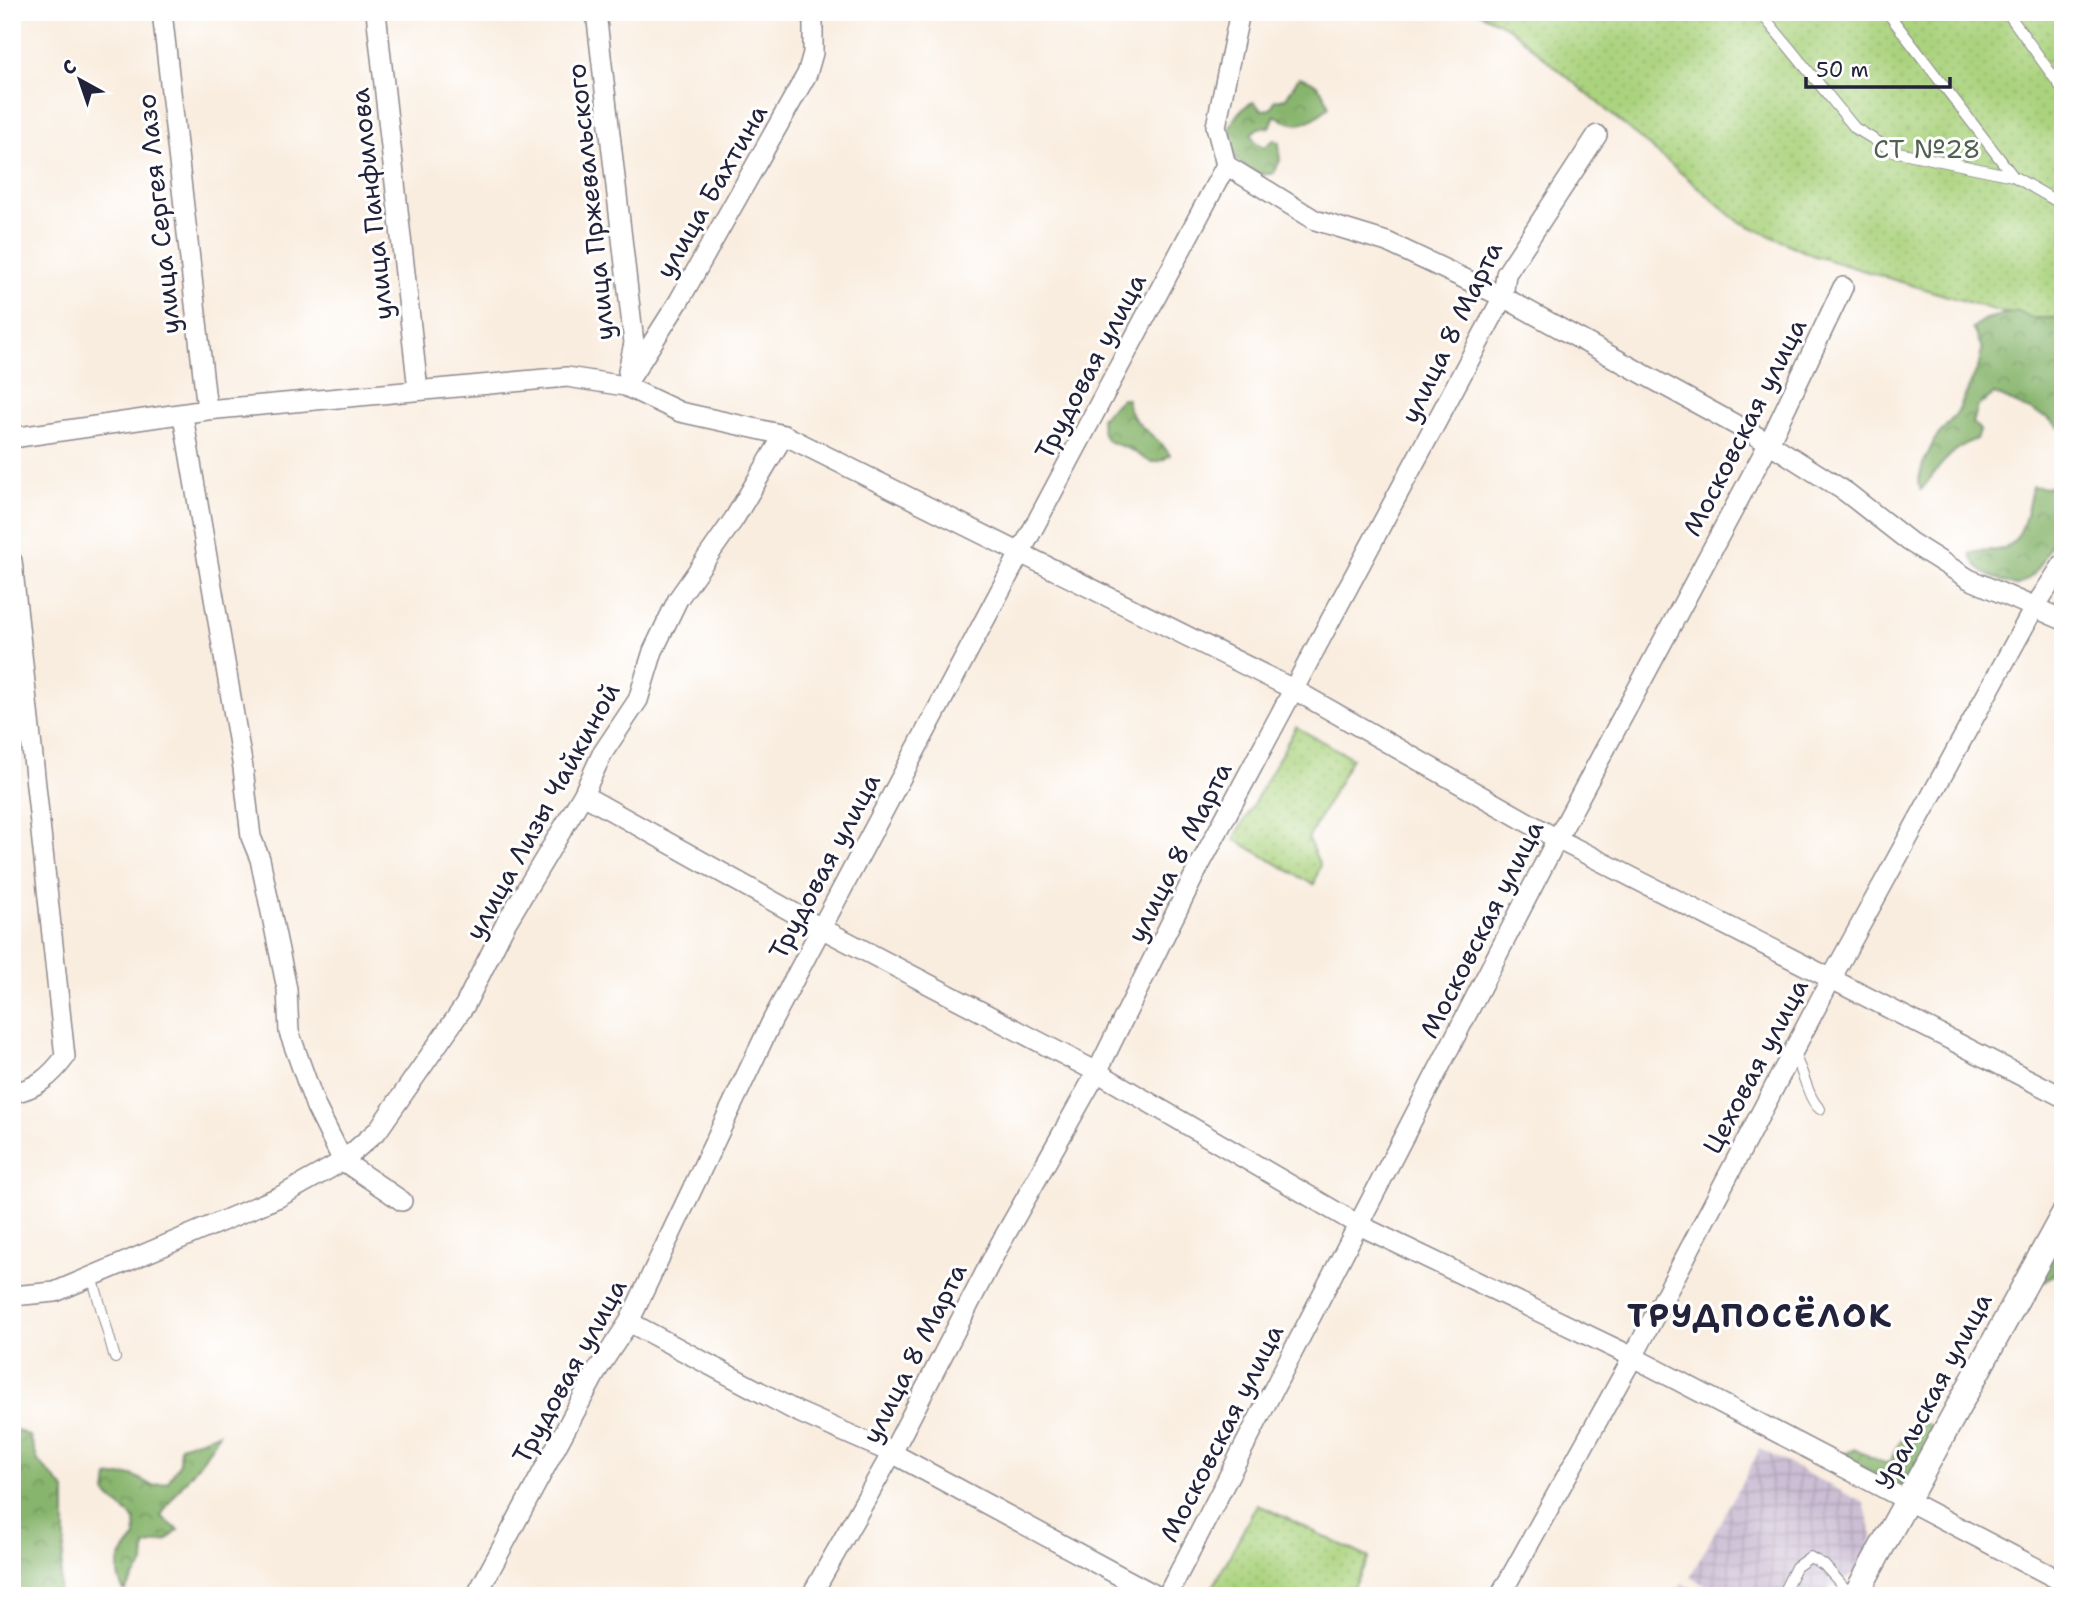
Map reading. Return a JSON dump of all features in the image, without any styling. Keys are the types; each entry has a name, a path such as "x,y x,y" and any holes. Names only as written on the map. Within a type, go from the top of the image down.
{"street":[{"name":"улица Сергея Лазо","path":"162,12 207,410"},
{"name":"улица Панфилова","path":"376,12 418,390"},
{"name":"улица Пржевальского","path":"596,12 634,343 625,386"},
{"name":"улица Бахтина","path":"625,386 679,301 807,75 813,53 813,12"},
{"path":"1240,12 1216,126 1226,164 1315,220 1387,242 1503,297 1769,443 1846,492 1922,550 1969,579 2063,620"},
{"name":"улица 8 Марта","path":"811,1596 892,1453 999,1246 1097,1072 1195,874 1503,297 1506,274 1597,135"},
{"name":"Трудовая улица","path":"476,1596 598,1369 629,1322 744,1078 821,928 1226,164"},
{"name":"Московская улица","path":"1167,1596 1557,839 1769,443 1843,288"},
{"path":"12,438 183,416 207,410 567,377 625,386 680,412 784,435 1293,690 1557,839 2063,1097"},
{"path":"183,416 243,768 251,837 260,859 287,989 289,1032 316,1107 343,1161 402,1201"},
{"name":"улица Лизы Чайкиной","path":"12,1296 55,1292 279,1197 343,1161 378,1130 465,1005 506,923 583,795 603,754 638,700 653,651 678,599 734,519 784,435"},
{"path":"12,561 65,1057 52,1074 28,1091 12,1093"},
{"name":"Цеховая улица","path":"1500,1596 1633,1357 1832,977 2034,608 2063,564"},
{"path":"583,795 821,928 1097,1072 1357,1224 1633,1357 1909,1499 2063,1583"},
{"name":"Уральская улица","path":"1854,1596 2063,1215"},
{"path":"629,1322 796,1410 892,1453 1157,1596"}],"lane":[{"path":"1760,12 1855,128 1893,151 2013,176 2063,205"},
{"path":"1887,12 2013,176"},
{"path":"2007,12 2063,90"},
{"path":"1792,1053 1802,1066 1814,1104 1820,1109"},
{"path":"92,1276 115,1358"},
{"path":"1784,1589 1796,1567 1810,1557 1824,1565 1854,1596"}],"shaded area":[{"path":"1760,1449 1864,1503 1873,1537 1852,1576 1830,1588 1824,1596 1725,1596 1690,1577"},
{"path":"1682,1584 1710,1596 1675,1596"}],"green space":[{"name":"СТ №28","path":"1478,12 2063,12 2063,331 1812,255 1738,221 1509,28"},
{"path":"1299,77 1319,87 1329,107 1303,123 1290,123 1275,115 1270,127 1258,128 1251,134 1255,142 1264,147 1274,140 1279,143 1280,160 1274,173 1254,171 1226,148 1233,121 1241,110 1253,102 1262,110 1271,109 1275,100 1286,98"},
{"path":"2018,311 2032,318 2063,318 2063,431 2048,418 1994,394 1978,406 1973,423 1980,430 1976,439 1952,454 1921,490 1918,482 1923,464 1935,439 1958,412 1979,365 1982,348 1972,328 1986,319"},
{"path":"1122,398 1127,399 1132,415 1170,455 1158,462 1149,461 1106,439 1101,418"},
{"path":"2063,470 2063,529 2033,575 2015,586 1982,571 1970,554 2002,549 2016,539 2024,522 2032,486 2047,488 2060,482"},
{"path":"1296,727 1352,758 1308,839 1320,865 1314,885 1234,839"},
{"path":"2063,1227 2061,1260 2049,1279 2041,1283 2036,1277"},
{"path":"1920,1422 1929,1425 1934,1436 1905,1484 1897,1487 1840,1455 1854,1449 1884,1463 1890,1462 1905,1434"},
{"path":"12,1428 30,1436 38,1461 65,1490 65,1541 58,1596 12,1596"},
{"path":"219,1433 161,1516 178,1530 167,1540 145,1546 144,1564 124,1591 118,1575 119,1562 136,1537 135,1520 106,1494 108,1477 132,1475 153,1486 168,1482 179,1464 180,1446"},
{"path":"1257,1504 1369,1558 1348,1596 1225,1596 1212,1589"}],"district":[{"name":"ТРУДПОСЁЛОК","path":"1760,1315"}]}
